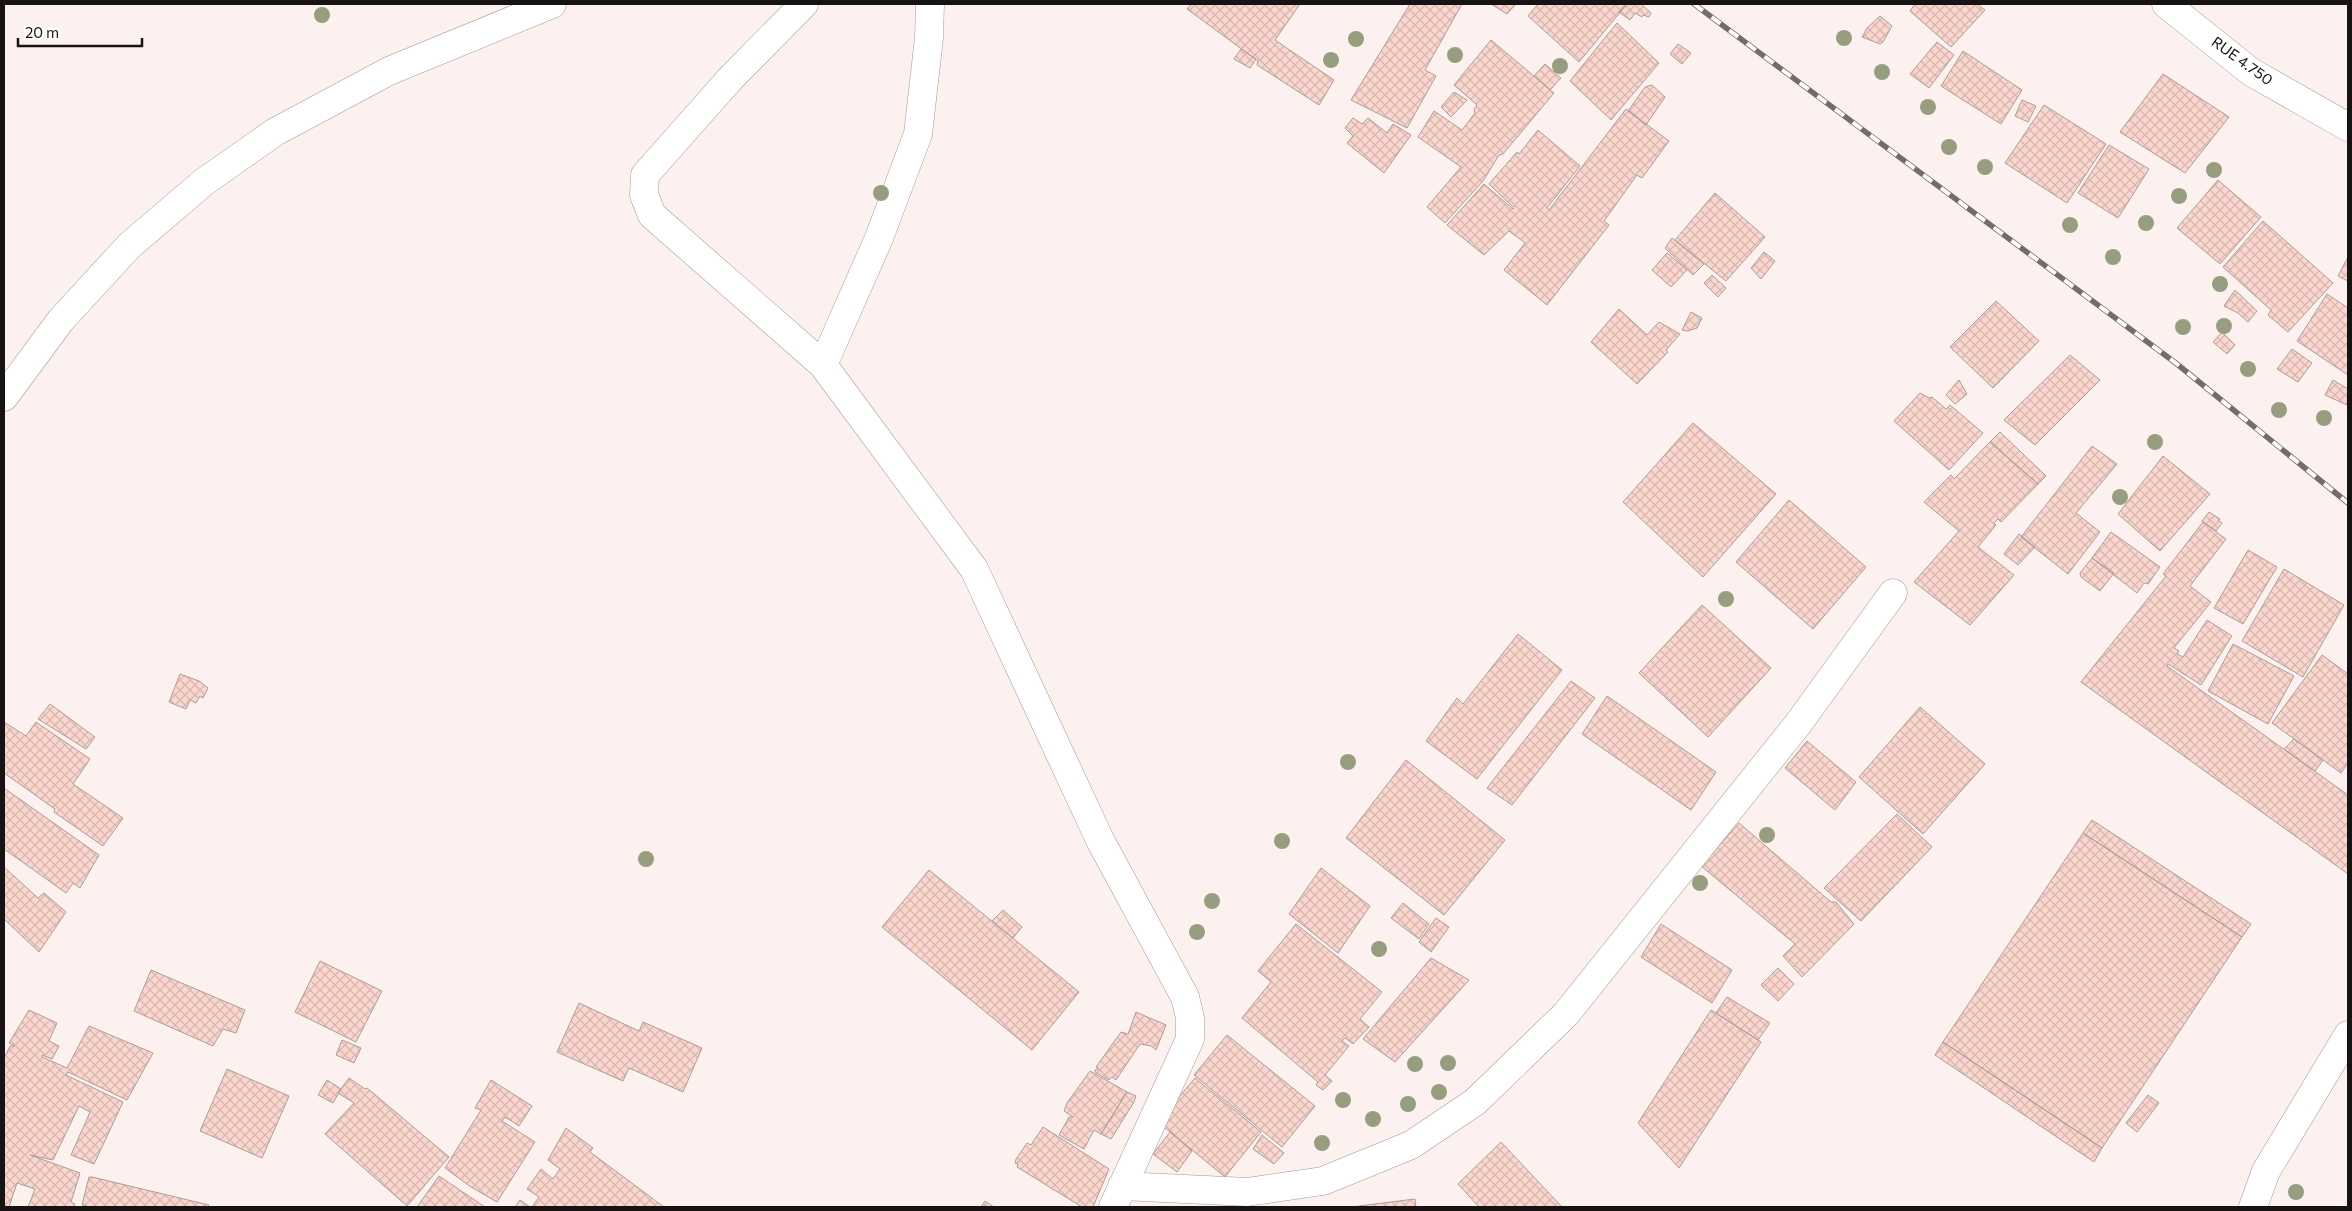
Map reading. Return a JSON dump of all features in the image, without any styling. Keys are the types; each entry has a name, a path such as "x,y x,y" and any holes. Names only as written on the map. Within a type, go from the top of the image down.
{"street":[{"path":"4,397 61,320 130,246 204,182 276,132 389,71 552,4"},
{"path":"804,4 730,79 645,175 644,195 652,215 823,365 974,569 1100,840 1185,997 1190,1018 1190,1039 1118,1197 1246,1192 1323,1181 1411,1145 1475,1102 1566,1014 1798,724 1894,592"},
{"path":"823,365 878,238 918,134 929,38 930,4"},
{"name":"RUE 4.750","path":"2166,4 2250,72 2348,127"},
{"path":"2253,1207 2266,1171 2348,1035"}],"building":[{"path":"1191,4 1300,4 1275,40 1334,80 1319,105 1257,65 1258,61 1187,9"},
{"path":"1410,4 1462,4 1425,70 1436,76 1407,128 1351,100"},
{"path":"1491,4 1516,4 1507,14"},
{"path":"1538,4 1627,4 1579,62 1528,16"},
{"path":"1627,4 1641,4 1651,13 1649,17 1643,15 1642,17 1635,13 1630,20 1619,12"},
{"path":"1915,4 1977,4 1985,10 1951,47 1910,11"},
{"path":"1880,16 1892,26 1880,44 1862,37 1867,28"},
{"path":"1617,23 1659,63 1611,120 1570,81"},
{"path":"1491,40 1554,93 1503,154 1499,155 1483,181 1445,223 1427,207 1461,167 1418,137 1434,111 1462,130 1475,113 1474,109 1477,105 1454,85"},
{"path":"1937,42 1954,55 1929,88 1910,74"},
{"path":"1678,44 1691,53 1682,64 1670,54"},
{"path":"1241,49 1256,59 1250,68 1234,59"},
{"path":"1963,51 2022,90 2001,124 1941,86"},
{"path":"1545,64 1561,78 1550,90 1534,76"},
{"path":"2163,74 2229,117 2185,173 2120,132"},
{"path":"1652,85 1665,97 1646,125 1628,111 1645,87"},
{"path":"1454,92 1467,100 1451,117 1441,107"},
{"path":"2022,100 2036,106 2028,122 2015,116"},
{"path":"2044,105 2106,144 2067,203 2005,163"},
{"path":"1626,109 1669,141 1642,178 1637,175 1604,221 1609,225 1547,305 1504,270 1525,243 1509,231 1484,255 1447,225 1484,184 1514,208 1489,184 1517,152 1519,154 1538,130 1580,166 1547,208 1549,210"},
{"path":"1353,118 1362,124 1368,118 1387,133 1393,124 1411,135 1384,173 1347,143 1353,136 1345,128"},
{"path":"2109,145 2149,169 2118,218 2078,193"},
{"path":"2218,180 2261,217 2220,264 2177,228"},
{"path":"1715,193 1765,237 1726,281 1675,240"},
{"path":"2263,221 2333,283 2288,332 2268,315 2271,310 2223,267"},
{"path":"1672,238 1704,264 1693,275 1665,248"},
{"path":"1764,252 1775,261 1761,279 1751,268"},
{"path":"1667,253 1687,270 1671,287 1652,270"},
{"path":"2348,257 2348,281 2338,276"},
{"path":"1712,275 1726,288 1718,297 1704,283"},
{"path":"2235,290 2257,311 2248,322 2238,313 2224,306"},
{"path":"2327,294 2348,308 2348,375 2297,341"},
{"path":"1996,301 2039,341 1993,388 1950,347"},
{"path":"1619,309 1647,335 1659,322 1680,334 1666,350 1668,352 1637,384 1591,342"},
{"path":"1691,312 1702,318 1697,328 1688,331 1682,330"},
{"path":"2222,332 2235,345 2227,354 2213,342"},
{"path":"2292,349 2312,363 2298,382 2277,369"},
{"path":"2070,355 2100,380 2035,445 2004,420"},
{"path":"1959,380 1967,394 1955,404 1946,395"},
{"path":"2333,380 2348,389 2347,405 2325,395"},
{"path":"1920,393 1929,398 1932,397 1946,409 1950,405 1983,433 1949,470 1894,421"},
{"path":"1693,423 1776,494 1703,577 1623,502"},
{"path":"2000,432 2046,476 2038,484 1990,442"},
{"path":"1990,442 2038,484 2001,522 1998,519 1994,523 1996,525 1978,547 2014,575 1970,625 1914,582 1959,531 1924,502 1951,475 1954,479"},
{"path":"2092,446 2117,464 2076,513 2100,532 2068,574 2021,537"},
{"path":"2163,456 2210,494 2160,551 2118,514"},
{"path":"1789,500 1866,567 1813,629 1736,562"},
{"path":"2209,512 2220,519 2218,520 2222,523 2216,531 2202,521"},
{"path":"2203,522 2226,539 2190,586 2211,602 2174,648 2179,651 2177,654 2183,657 2207,620 2232,636 2201,685 2168,664 2167,666 2348,795 2348,874 2081,682 2166,576 2163,574"},
{"path":"2111,532 2160,567 2148,584 2144,583 2137,593 2092,558"},
{"path":"2019,534 2035,547 2018,565 2004,554"},
{"path":"2248,550 2277,567 2243,624 2214,608"},
{"path":"2092,558 2114,573 2100,591 2081,577 2080,573"},
{"path":"2284,569 2344,605 2303,677 2242,641"},
{"path":"1702,605 1771,668 1708,737 1639,673"},
{"path":"1518,634 1562,670 1477,779 1426,741 1457,698 1463,704"},
{"path":"2233,644 2294,676 2268,724 2208,691"},
{"path":"2322,655 2348,674 2348,763 2341,773 2272,723"},
{"path":"180,674 199,681 208,688 203,698 200,696 196,703 190,700 186,709 169,702"},
{"path":"1571,681 1595,698 1512,805 1487,788"},
{"path":"1607,696 1716,772 1691,810 1582,734"},
{"path":"50,704 95,737 86,749 38,719"},
{"path":"1920,707 1985,764 1923,834 1859,777"},
{"path":"4,722 26,736 36,722 90,759 73,784 123,818 103,846 54,812 55,809 4,773"},
{"path":"2294,739 2323,760 2315,771 2284,749"},
{"path":"1807,741 1856,782 1835,810 1785,768"},
{"path":"1406,760 1505,840 1444,915 1346,838"},
{"path":"4,788 99,855 80,888 73,883 66,893 4,849"},
{"path":"1897,814 1932,847 1861,921 1824,888"},
{"path":"2092,820 2251,924 2242,937 2083,833"},
{"path":"1739,823 1831,902 1836,902 1854,924 1802,977 1783,956 1795,944 1701,866"},
{"path":"2083,833 2242,937 2102,1148 1943,1042"},
{"path":"4,867 38,898 44,893 66,912 39,952 4,919"},
{"path":"1321,868 1370,906 1338,953 1289,914"},
{"path":"929,870 1079,992 1032,1050 882,927"},
{"path":"1403,903 1429,924 1419,939 1391,918"},
{"path":"1003,910 1022,927 1013,938 992,921"},
{"path":"1436,918 1449,927 1431,952 1419,942"},
{"path":"1296,924 1382,992 1360,1019 1369,1027 1353,1044 1345,1038 1342,1041 1349,1046 1325,1075 1332,1081 1323,1090 1316,1085 1318,1082 1242,1018 1271,982 1258,971"},
{"path":"1661,924 1732,970 1712,1003 1641,957"},
{"path":"1431,958 1469,980 1395,1062 1363,1039"},
{"path":"320,961 382,991 356,1042 295,1012"},
{"path":"1778,968 1794,984 1778,1001 1761,985"},
{"path":"151,970 245,1010 236,1033 223,1029 213,1046 134,1011"},
{"path":"1727,997 1770,1023 1758,1040 1716,1013"},
{"path":"579,1003 639,1031 643,1022 702,1048 683,1092 629,1068 623,1081 557,1052"},
{"path":"29,1010 57,1023 49,1041 59,1046 52,1059 42,1055 42,1057 67,1068 89,1026 153,1053 127,1100 68,1072 66,1075 123,1102 94,1164 71,1155 90,1112 79,1106 53,1160 30,1155 80,1173 71,1202 75,1204 74,1207 28,1207 35,1189 17,1183 9,1207 4,1207 4,1058 10,1046 15,1046 9,1043"},
{"path":"1711,1010 1761,1042 1679,1168 1638,1123"},
{"path":"1136,1012 1166,1025 1156,1050 1151,1046 1140,1044 1116,1080 1112,1077 1109,1080 1095,1072 1098,1069 1096,1067 1121,1032 1128,1034"},
{"path":"1227,1035 1315,1106 1282,1147 1194,1075"},
{"path":"342,1040 361,1048 354,1063 336,1055"},
{"path":"1943,1042 2102,1148 2094,1162 1935,1055"},
{"path":"227,1069 289,1096 262,1158 200,1131"},
{"path":"1090,1071 1127,1092 1101,1134 1094,1130 1084,1149 1059,1135 1069,1117 1073,1117 1064,1111 1067,1103"},
{"path":"349,1078 365,1089 367,1088 449,1157 407,1206 325,1134 354,1103 338,1093"},
{"path":"1195,1078 1261,1132 1225,1177 1158,1122"},
{"path":"327,1080 341,1089 333,1103 318,1095"},
{"path":"491,1080 532,1106 519,1126 505,1117 502,1121 535,1142 497,1202 471,1187 445,1168 481,1110 475,1108"},
{"path":"1127,1092 1136,1096 1134,1102 1111,1139 1101,1134"},
{"path":"2148,1095 2159,1103 2137,1132 2126,1123"},
{"path":"1043,1127 1109,1169 1093,1207 1082,1207 1017,1167 1016,1159 1027,1143 1031,1145"},
{"path":"566,1128 593,1148 590,1152 664,1207 532,1207 539,1197 527,1189 541,1169 553,1179 560,1169 548,1160"},
{"path":"1170,1132 1192,1151 1177,1172 1153,1154"},
{"path":"1262,1135 1284,1153 1274,1164 1253,1149"},
{"path":"1501,1142 1562,1207 1479,1207 1458,1184"},
{"path":"439,1176 485,1207 417,1207"},
{"path":"89,1177 209,1205 208,1207 91,1207 82,1205"},
{"path":"1415,1199 1416,1207 1351,1207"},
{"path":"520,1200 530,1207 515,1207"},
{"path":"985,1201 994,1207 981,1207"}],"railway":[{"path":"1694,4 2177,364 2348,503"}]}
